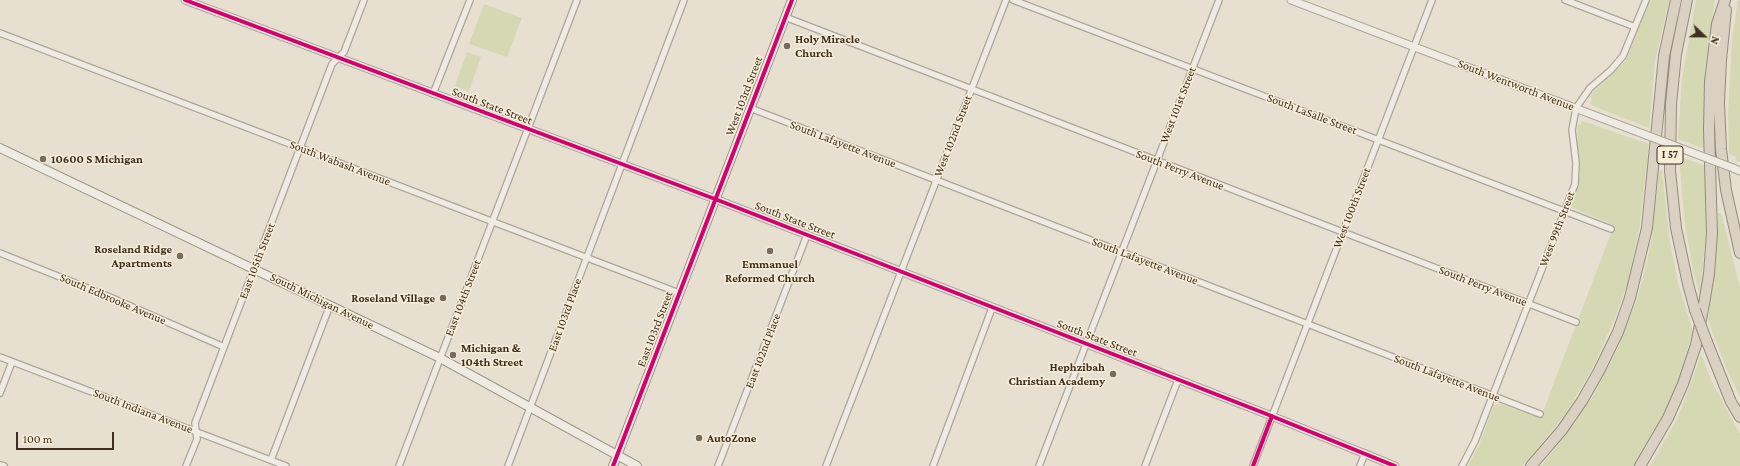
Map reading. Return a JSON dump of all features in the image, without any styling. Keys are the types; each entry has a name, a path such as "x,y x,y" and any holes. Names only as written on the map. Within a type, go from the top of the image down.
{"highway":[{"path":"1531,466 1562,430 1582,400 1599,371 1618,332 1630,298 1647,228 1664,56 1676,0"},
{"name":"I 57","path":"1687,0 1676,54 1671,104 1670,171 1676,228 1695,310 1731,402 1740,417"},
{"path":"1726,0 1719,103 1721,149 1726,190 1740,253"},
{"path":"1640,466 1668,418 1683,384 1696,345 1704,304 1709,274 1712,233 1709,130 1710,82 1717,24 1726,0"}],"main road":[{"name":"West 103rd Street","path":"715,199 792,0"},
{"name":"South Michigan Avenue","path":"0,148 440,358 637,466"},
{"name":"East 103rd Street","path":"613,466 715,199"}],"street":[{"name":"South State Street","path":"185,0 527,130 715,199 1086,345 1272,416 1395,466"},
{"name":"East 105th Street","path":"186,466 196,439 195,423 254,268 332,64 344,52 364,0"},
{"path":"433,94 470,0"},
{"name":"East 104th Street","path":"399,466 577,0"},
{"name":"East 103rd Place","path":"508,466 586,256 684,0"},
{"name":"West 102nd Street","path":"826,466 1006,0"},
{"name":"South LaSalle Street","path":"1014,0 1611,230"},
{"name":"West 101st Street","path":"1039,466 1218,0"},
{"name":"South Wentworth Avenue","path":"1291,0 1737,170"},
{"name":"West 100th Street","path":"1253,466 1432,0"},
{"path":"1565,0 1636,27"},
{"name":"West 99th Street","path":"1462,466 1475,441 1574,184 1576,163 1572,130 1576,108 1590,88 1611,70 1623,56 1646,0"},
{"name":"South Perry Avenue","path":"785,17 1576,322"},
{"name":"South Wabash Avenue","path":"0,33 586,256 679,293"},
{"name":"South Lafayette Avenue","path":"750,108 1540,414"},
{"name":"East 102nd Place","path":"718,466 806,235"},
{"name":"South Edbrooke Avenue","path":"0,253 105,295 224,347"},
{"path":"271,460 330,305"},
{"path":"933,466 992,308"},
{"name":"South Indiana Avenue","path":"0,357 286,466"},
{"path":"0,393 12,362"},
{"path":"1146,466 1178,380"},
{"path":"1360,466 1365,453"},
{"path":"0,464 4,466"}],"green space":[{"path":"1650,0 1669,0 1655,61 1649,128 1593,106 1590,103 1592,99 1589,97 1626,60"},
{"path":"1696,0 1715,0 1705,69 1704,149 1678,139 1682,78"},
{"path":"1740,0 1740,162 1736,161 1736,157 1729,154 1728,114 1732,39 1738,1"},
{"path":"484,4 522,18 507,57 469,44"},
{"path":"467,52 481,57 469,91 455,86"},
{"path":"1582,121 1649,144 1640,224 1628,282 1595,364 1566,413 1531,457 1522,466 1468,466 1479,445 1494,405 1500,404 1537,417 1542,414 1613,228 1611,224 1571,207 1580,176 1577,133 1578,124 1580,125"},
{"path":"1679,156 1705,166 1706,232 1700,296 1693,270 1684,218"},
{"path":"1662,170 1670,242 1678,283 1693,332 1670,401 1660,422 1634,466 1541,466 1572,427 1591,399 1619,346 1637,298 1645,270 1652,237 1659,171"},
{"path":"1718,213 1721,213 1740,288 1740,397 1725,365 1708,320 1716,264"},
{"path":"1701,354 1711,380 1740,434 1740,466 1650,466 1677,419"}],"cycle path":[{"path":"185,0 715,199 1264,413 1395,466"},
{"path":"613,466 792,0"},
{"path":"1253,466 1272,416"}],"place":[{"name":"Holy Miracle Church","path":"787,46"},
{"name":"10600 S Michigan","path":"43,159"},
{"name":"Emmanuel Reformed Church","path":"770,251"},
{"name":"Roseland Ridge Apartments","path":"180,256"},
{"name":"Roseland Village","path":"443,298"},
{"name":"Michigan & 104th Street","path":"453,355"},
{"name":"Hephzibah Christian Academy","path":"1113,374"},
{"name":"AutoZone","path":"699,438"}]}
